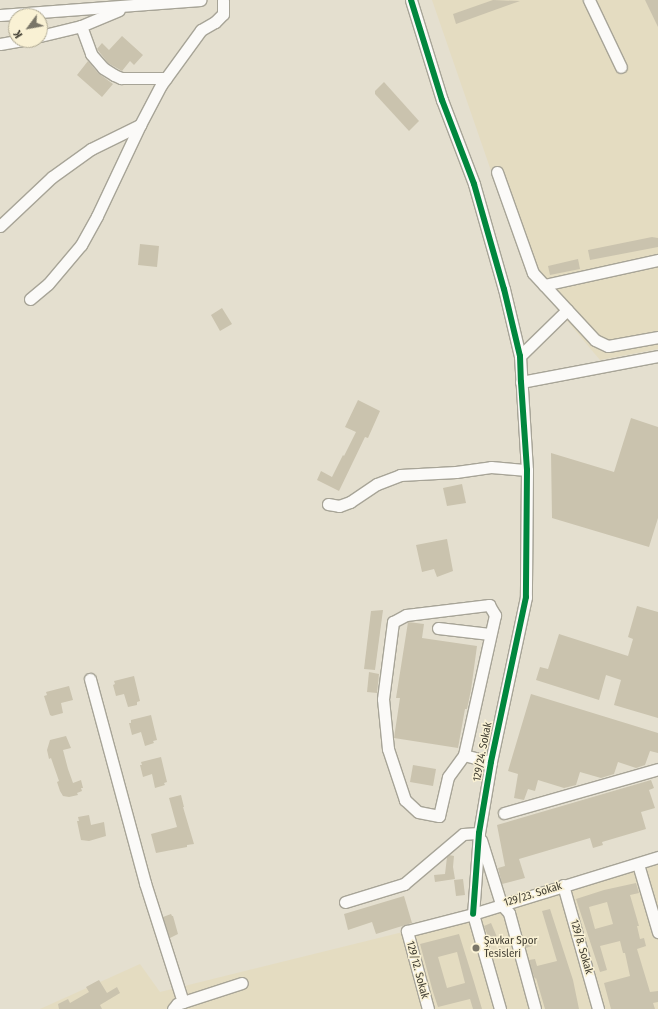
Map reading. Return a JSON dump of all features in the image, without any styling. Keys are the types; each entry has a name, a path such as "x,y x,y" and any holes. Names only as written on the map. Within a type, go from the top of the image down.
{"street":[{"path":"0,15 200,0"},
{"path":"30,299 48,284 81,245 97,216 140,125 166,78 201,30 215,22 223,14 223,0"},
{"name":"129/24. Sokak","path":"411,0 442,100 474,184 504,289 520,356 527,470 526,597 491,762 479,833 473,914"},
{"path":"588,0 621,67"},
{"path":"48,34 81,26 129,6"},
{"path":"81,26 91,54 103,68 114,75 120,78 166,78"},
{"path":"0,226 52,177 91,149 140,125"},
{"path":"497,172 530,267 567,310 601,344 608,346 658,337"},
{"path":"544,285 658,260"},
{"path":"520,356 567,310"},
{"path":"521,382 658,356"},
{"path":"328,504 345,504 377,484 400,475 456,472 491,467 527,470"},
{"path":"489,605 494,615 464,755 448,777 439,816 418,812 407,804 388,749 383,699 393,622 406,614 489,605"},
{"path":"438,628 490,634"},
{"path":"90,679 145,884 183,1002"},
{"path":"464,755 491,762"},
{"path":"504,813 658,769"},
{"path":"345,902 404,884 463,834 479,833"},
{"name":"129/24. Sokak","path":"479,833 501,904 509,913 535,1009"},
{"name":"129/23. Sokak","path":"407,931 473,914 501,904 658,857"},
{"path":"638,864 658,932"},
{"name":"129/8. Sokak","path":"563,885 598,1009"},
{"path":"473,914 500,1009"},
{"name":"129/12. Sokak","path":"407,931 428,1009"},
{"path":"173,1009 177,1004 242,983"}],"shaded area":[{"path":"432,0 658,0 658,349 600,360 526,272"},
{"path":"658,860 658,1009 40,1009 140,964 160,992 407,931"}],"building":[{"path":"493,0 520,1 456,24 453,14"},
{"path":"645,0 658,0 658,27"},
{"path":"122,36 143,55 134,65 130,61 122,71 108,63 97,49 102,43 109,50"},
{"path":"88,61 98,73 113,84 102,97 77,75"},
{"path":"384,82 419,121 409,131 375,94 375,91"},
{"path":"652,237 658,238 658,247 590,260 588,250"},
{"path":"140,244 159,246 157,267 138,265"},
{"path":"578,259 580,269 550,275 548,266"},
{"path":"222,308 232,324 220,331 211,315"},
{"path":"358,400 380,411 368,438 365,437 339,491 317,480 321,471 332,477 343,455 344,456 356,432 345,427"},
{"path":"631,418 658,427 658,518 649,547 552,518 551,453 614,472"},
{"path":"462,484 466,503 447,506 443,488"},
{"path":"447,539 453,571 437,577 434,569 422,572 416,545"},
{"path":"637,606 658,612 658,718 614,705 621,680 606,675 599,700 536,680 540,667 548,669 559,634 628,656 633,639 628,637"},
{"path":"383,610 375,670 364,669 371,611"},
{"path":"408,622 424,624 422,638 477,646 471,690 467,709 465,709 458,748 394,738 400,698 396,698"},
{"path":"369,672 379,674 377,693 367,692"},
{"path":"134,676 140,701 137,702 137,705 128,707 124,694 116,696 113,685 115,684 114,681"},
{"path":"69,686 73,700 61,703 63,713 52,716 50,715 44,696 47,695 46,692"},
{"path":"531,694 658,733 658,753 650,751 645,765 636,768 618,762 614,774 601,778 580,772 576,785 564,788 538,780 535,791 528,789 524,800 514,798 518,774 508,771"},
{"path":"151,715 157,740 153,741 154,743 145,746 141,732 132,735 129,723 131,723 131,720"},
{"path":"66,736 71,748 63,750 68,769 73,783 81,780 83,788 81,788 82,791 77,793 78,795 69,797 63,796 60,791 57,782 59,781 51,758 49,759 47,750 50,740"},
{"path":"161,757 167,782 164,783 165,785 155,788 152,774 143,777 140,765 142,765 141,762"},
{"path":"413,765 436,769 433,786 410,782"},
{"path":"651,780 654,788 649,790 655,808 641,812 646,829 602,842 603,845 593,848 590,838 519,859 525,878 502,884 498,868 505,866 497,825"},
{"path":"181,795 194,844 187,845 187,847 156,853 151,834 177,827 169,798"},
{"path":"89,815 91,825 104,822 106,836 89,841 81,840 77,821 79,821 78,817"},
{"path":"449,855 454,856 453,867 455,879 435,882 434,875 445,874 447,857"},
{"path":"463,879 465,895 456,896 454,880"},
{"path":"636,883 639,893 630,895 639,926 637,926 640,939 644,938 646,946 637,949 650,992 658,991 658,1002 653,1003 655,1009 611,1009 604,983 630,976 625,953 623,953 620,941 600,946 607,970 600,972 576,899 604,890","holes":["607,902 613,924 595,929 589,907"]},
{"path":"404,896 412,923 376,934 372,922 348,930 344,914"},
{"path":"550,909 573,980 579,1009 545,1009 536,978 535,979 531,969 529,960 535,959 537,966 557,961 542,911"},
{"path":"171,914 173,916 178,934 170,938 163,917"},
{"path":"491,923 497,937 489,939 484,926"},
{"path":"459,934 482,1009 473,1009 470,999 438,1007 420,944","holes":["457,952 465,983 447,988 438,957"]},
{"path":"529,937 532,946 526,948 523,938"},
{"path":"99,980 107,993 117,987 120,993 100,1005 102,1009 59,1009 58,1004 68,999 70,1003 89,992 86,987"}],"cycle path":[{"path":"411,0 442,100 474,184 504,289 520,356 527,470 526,597 491,762 479,833 473,914"}],"place":[{"name":"Şavkar Spor Tesisleri","path":"476,948"}]}
